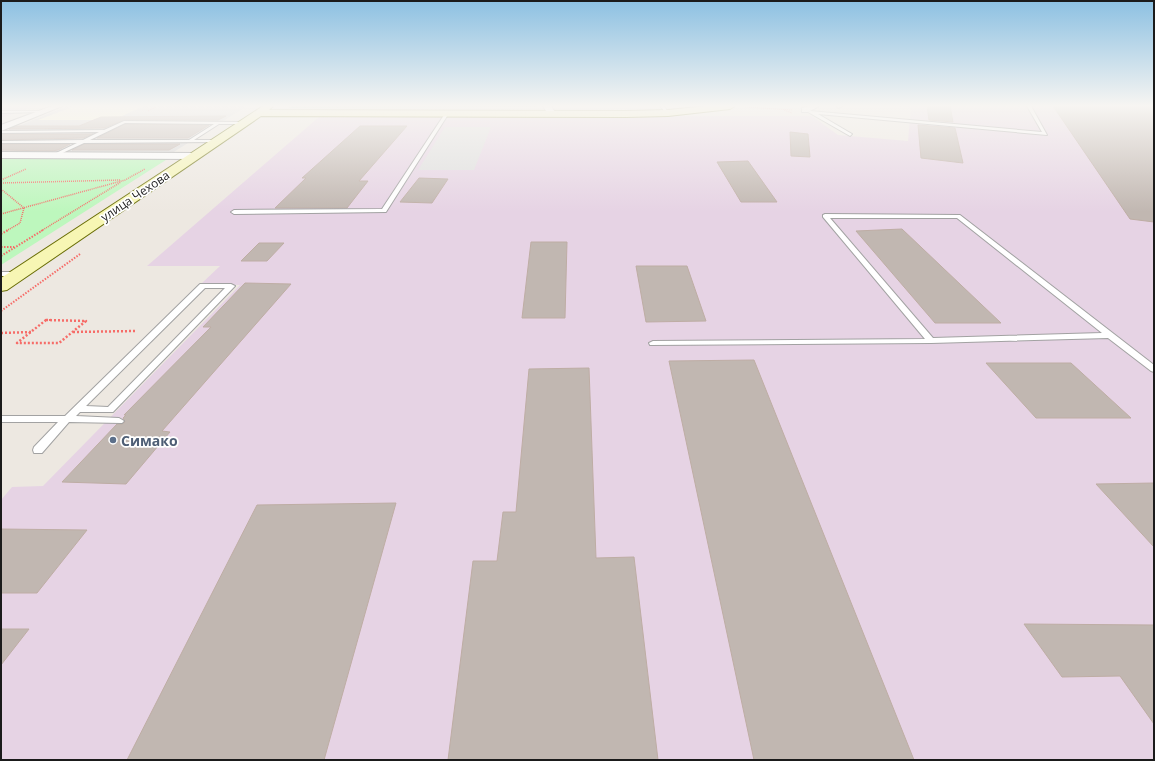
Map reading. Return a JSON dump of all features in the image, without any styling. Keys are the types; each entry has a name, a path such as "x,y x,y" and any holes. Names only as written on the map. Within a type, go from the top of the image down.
{"main road":[{"name":"улица Чехова","path":"1,286 215,142"}],"street":[{"path":"1,155 194,156"}],"lane":[{"path":"1,142 42,142"},
{"path":"56,155 85,142"},
{"path":"234,212 384,211 429,142"},
{"path":"931,341 825,216 958,216 1154,369"},
{"path":"1,274 18,274"},
{"path":"38,450 67,419 203,286 231,286 110,410 77,410"},
{"path":"653,343 931,341 1110,335"},
{"path":"1,419 119,421"}],"path":[{"path":"1,183 125,180 1,256"},
{"path":"1,189 24,208 20,223 1,234"},
{"path":"1,247 16,247"},
{"path":"46,320 86,321 73,332 59,343 17,343 46,320"},
{"path":"73,332 156,331"},
{"path":"1,333 32,332"}],"shaded area":[{"path":"1,142 190,142 172,153 1,154"},
{"path":"291,142 1154,142 1154,760 1,760 1,500 12,487 43,486 240,285 201,284 220,266 147,266"},
{"path":"436,142 485,142 474,170 418,170"}],"green space":[{"path":"169,158 1,265 1,159"}],"building":[{"path":"343,142 393,142 359,181 368,181 347,208 275,208 306,178 302,178"},
{"path":"790,142 809,142 810,157 791,156"},
{"path":"920,142 958,142 963,163 921,158"},
{"path":"1077,142 1154,142 1154,222 1130,219"},
{"path":"1,144 70,144 58,150 52,151 1,150"},
{"path":"84,144 180,144 169,150 72,150"},
{"path":"748,161 777,202 741,202 717,162"},
{"path":"419,178 448,179 432,203 400,202"},
{"path":"902,229 1001,323 935,323 856,231"},
{"path":"531,242 567,242 565,318 522,318"},
{"path":"259,243 284,243 267,261 241,261"},
{"path":"636,266 687,266 706,321 646,322"},
{"path":"245,283 291,284 162,431 170,432 126,484 62,482 117,424 122,424 125,422 123,418 126,415 124,415 211,327 203,327"},
{"path":"754,360 914,760 754,760 669,361"},
{"path":"986,363 1071,363 1131,418 1036,418"},
{"path":"589,368 596,558 634,557 658,760 448,760 473,561 497,561 503,512 516,512 529,369"},
{"path":"1154,483 1154,547 1096,484"},
{"path":"396,503 324,760 127,760 257,505"},
{"path":"1,529 87,530 37,593 1,593"},
{"path":"1024,624 1154,625 1154,724 1120,676 1062,677"},
{"path":"1,629 29,629 1,665"}],"place":[{"name":"Симако","path":"113,440"}]}
